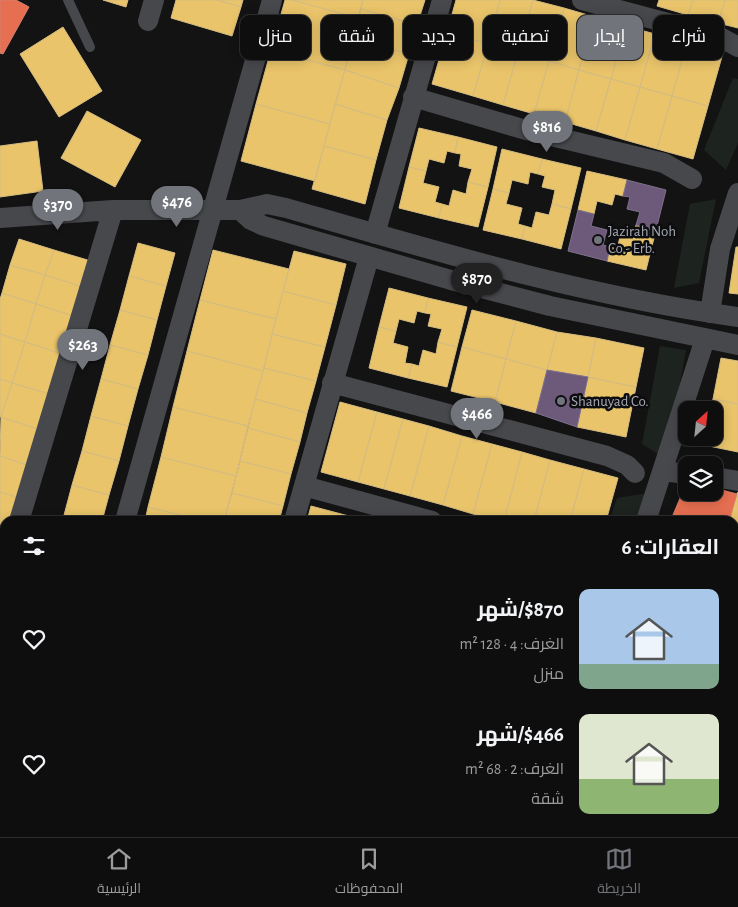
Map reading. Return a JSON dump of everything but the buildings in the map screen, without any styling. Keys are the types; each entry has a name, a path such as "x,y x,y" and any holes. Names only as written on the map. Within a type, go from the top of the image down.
{"street":[{"path":"148,21 154,0"},
{"path":"126,516 272,0"},
{"path":"375,234 442,0"},
{"path":"582,0 720,37 738,47"},
{"path":"413,97 526,130 664,163 692,180"},
{"path":"710,313 720,249 738,193"},
{"path":"0,218 113,210 240,210 267,204 525,275 646,302 738,317"},
{"path":"21,516 113,210"},
{"path":"240,210 251,220 264,226 451,280 550,306 738,345"},
{"path":"295,516 369,256"},
{"path":"550,306 555,282"},
{"path":"648,516 705,339"},
{"path":"332,383 607,456 628,465 635,473"},
{"path":"663,471 678,473"},
{"path":"723,478 738,480"},
{"path":"304,486 414,516"}],"lane":[{"path":"68,0 90,47"}],"shaded area":[{"path":"733,78 738,79 738,143 726,170 704,150"},
{"path":"716,199 699,283 674,288 690,204"},
{"path":"660,346 686,350 666,459 642,444"},
{"path":"648,493 641,516 611,516 617,498"}],"place":[{"name":"Jazirah Noh Co.- Erb.","path":"598,240"},
{"name":"Shanuyad Co.","path":"561,401"}]}
